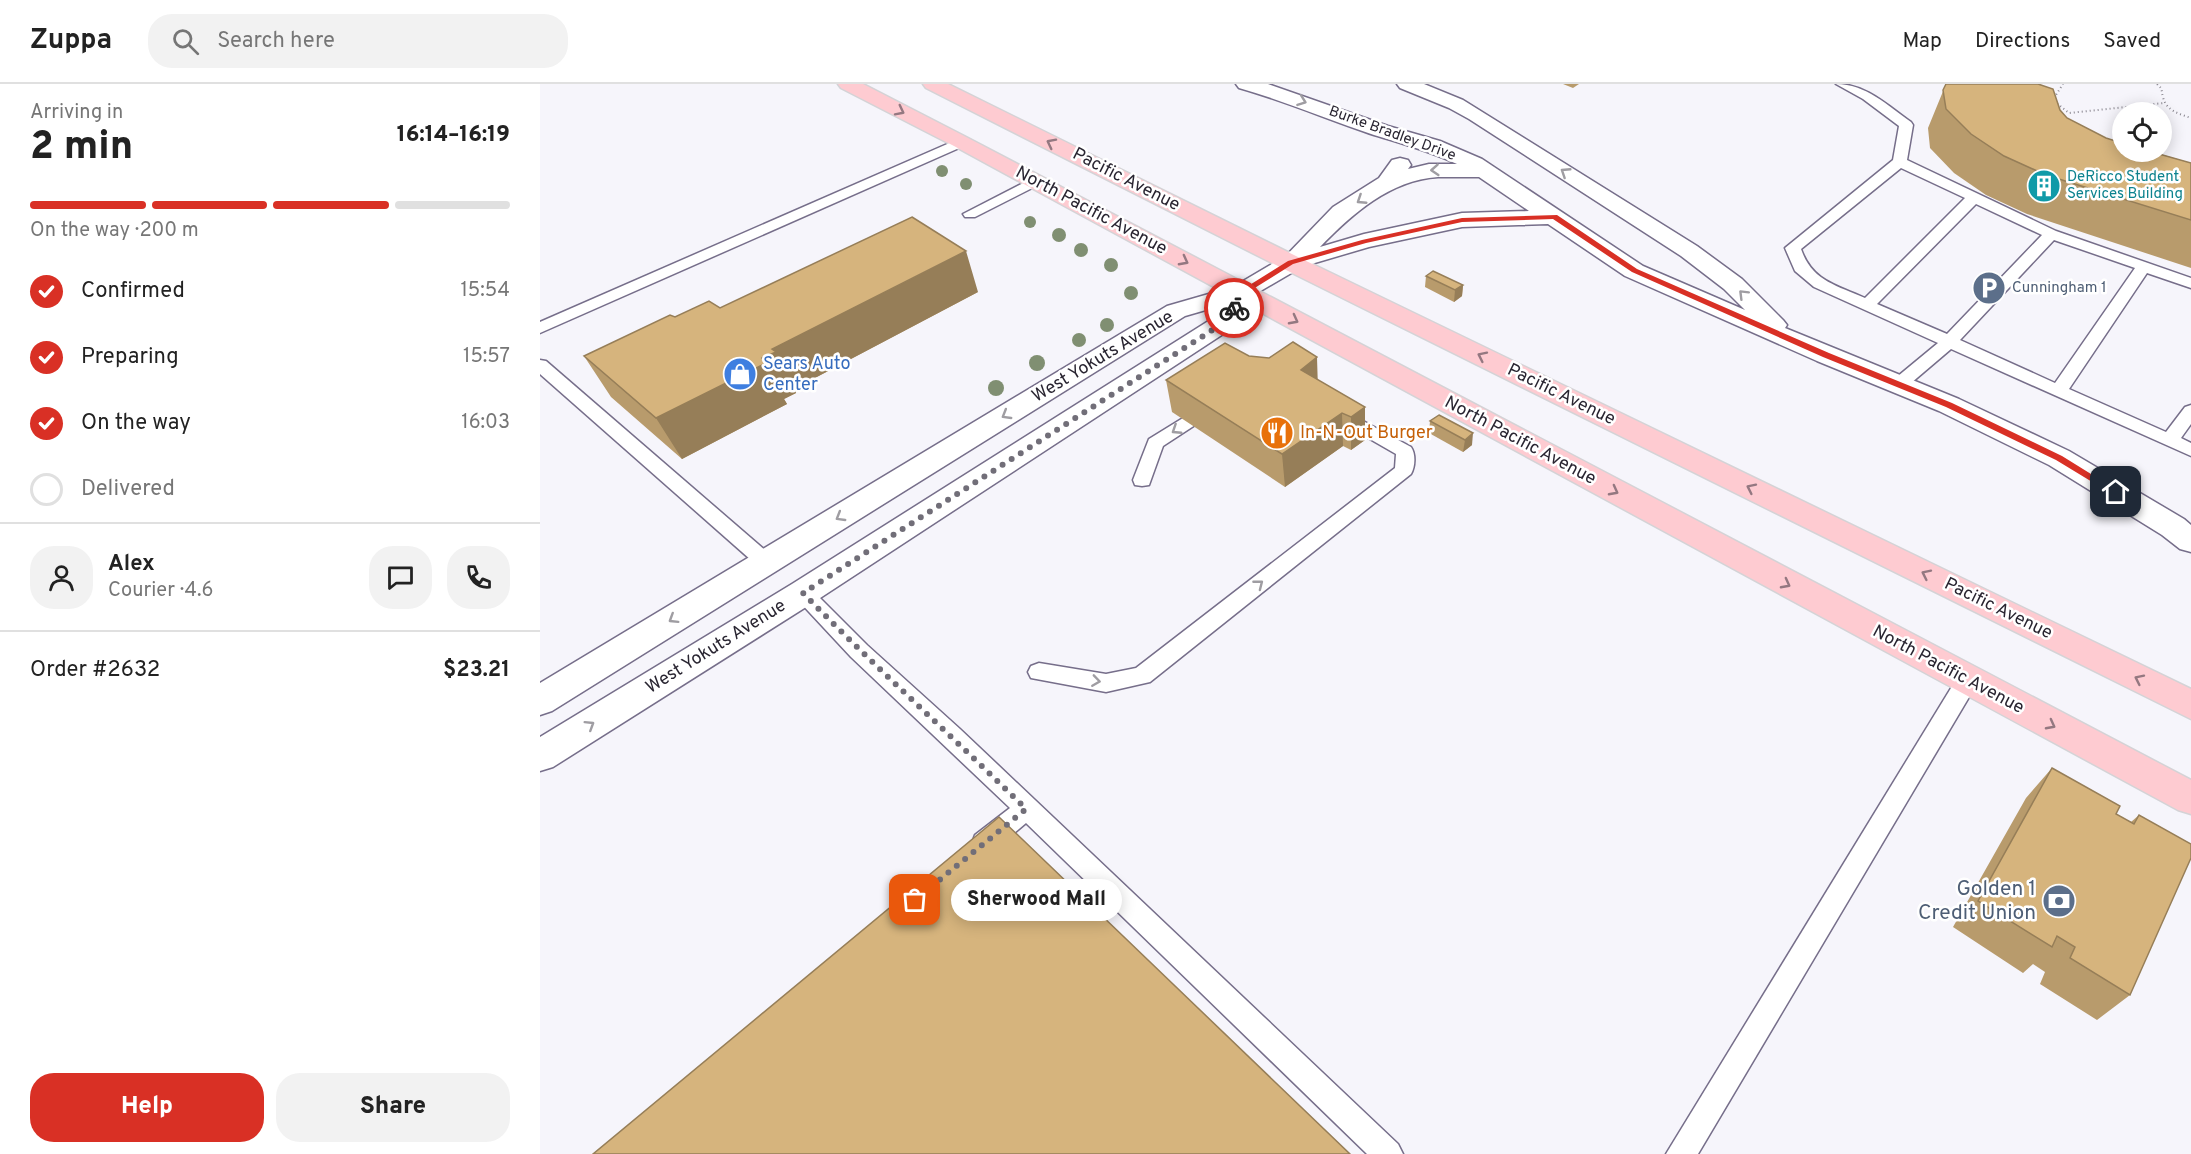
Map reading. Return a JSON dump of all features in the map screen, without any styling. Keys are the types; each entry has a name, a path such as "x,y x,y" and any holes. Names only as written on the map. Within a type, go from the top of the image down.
{"main road":[{"name":"North Pacific Avenue","path":"848,84 1035,181 1967,681 2191,798"},
{"name":"Pacific Avenue","path":"933,84 1291,263 2191,705"}],"street":[{"name":"Burke Bradley Drive","path":"1246,84 1432,145 1490,174 1514,182 1554,217 1634,271 1711,306 1949,405 2059,458 2185,528"},
{"name":"Burke Bradley Drive","path":"1407,84 1456,104 1669,238 1733,284 1784,335"},
{"path":"1381,130 1406,157 1387,183"},
{"path":"1514,182 1517,141"},
{"path":"1291,263 1341,212 1387,183 1436,168 1490,174"},
{"path":"1462,220 1514,182 1553,186 1636,229 1669,238"},
{"path":"1291,263 1364,241 1462,220 1554,217"},
{"name":"West Yokuts Avenue","path":"540,701 1176,311 1242,292 1291,263"},
{"name":"West Yokuts Avenue","path":"540,756 803,593 1228,320 1242,292"}],"lane":[{"path":"1842,84 1866,96 1906,125 1900,162 1793,248 1800,267 1820,284 1866,306 2191,450"},
{"path":"540,328 961,142"},
{"path":"1900,162 2050,234 2191,283"},
{"path":"970,214 1035,181"},
{"path":"1866,306 1973,198"},
{"path":"1898,385 1948,343 2050,234"},
{"path":"2059,390 2144,266"},
{"path":"540,365 766,562"},
{"path":"1142,480 1155,443 1229,395"},
{"path":"1039,672 1106,683 1142,676 1404,470 1405,451 1324,405"},
{"path":"2170,440 2191,411"},
{"path":"803,593 859,651 952,736 1388,1154"},
{"path":"1681,1154 1967,681"},
{"path":"964,859 1026,809"}],"path":[{"path":"2053,100 2063,84"},
{"path":"2157,84 2162,88 2163,102"},
{"path":"2049,97 2069,113 2112,108"},
{"path":"2172,110 2191,118"},
{"path":"2064,120 2069,113"}],"building":[{"path":"1946,84 2038,84 2053,89 2060,110 2067,118 2112,140 2112,162 2172,162 2172,158 2191,163 2191,220 2046,175 2004,156 1971,134 1946,109 1943,90"},
{"path":"912,217 966,251 772,349 776,352 762,358 766,363 656,418 584,356 670,315 675,317 709,301 720,308"},
{"path":"1433,271 1463,285 1455,290 1426,276"},
{"path":"1293,342 1317,357 1301,370 1365,407 1351,417 1342,413 1282,454 1166,380 1225,343 1249,356 1269,358"},
{"path":"1439,415 1473,433 1465,440 1430,421"},
{"name":"Golden 1 Credit Union","path":"2052,768 2120,806 2116,814 2134,824 2139,815 2191,844 2191,858 2130,995 2070,958 2075,947 2057,936 2052,947 1978,901"},
{"path":"999,817 1350,1154 593,1154"}],"way so far":[{"path":"915,900 1026,809 952,736 859,651 803,593 1228,320 1234,308"}],"place":[{"name":"DeRicco Student Services Building","path":"2044,186"},
{"name":"Cunningham 1","path":"1989,288"},
{"name":"Sears Auto Center","path":"740,374"},
{"name":"In-N-Out Burger","path":"1277,433"},
{"name":"Sherwood Mall","path":"915,900"},
{"name":"Golden 1 Credit Union","path":"2059,901"}],"route":[{"path":"1234,308 1242,292 1291,263 1364,241 1462,220 1554,217 1634,271 1826,355 1949,405 2059,458 2116,492"}]}
